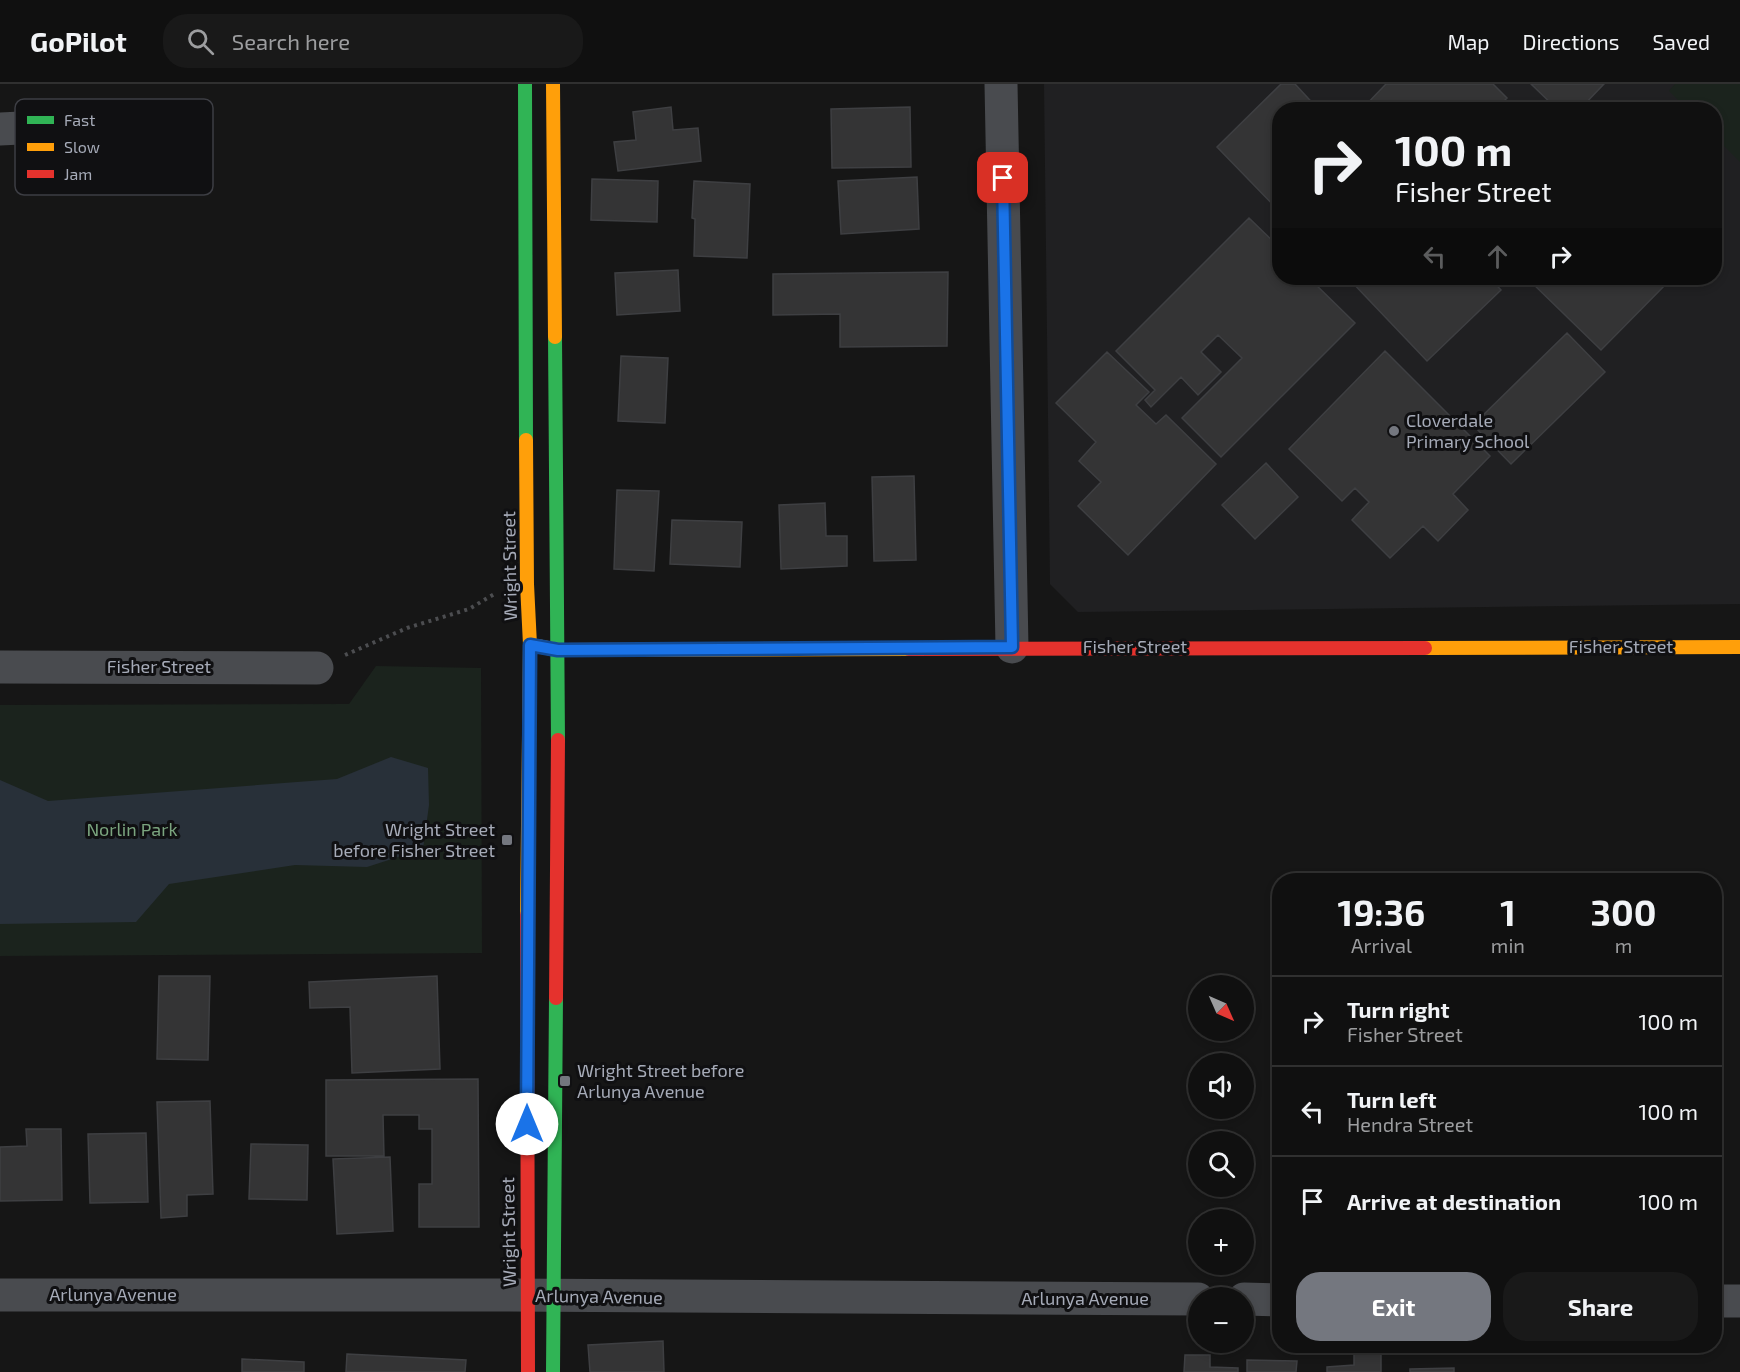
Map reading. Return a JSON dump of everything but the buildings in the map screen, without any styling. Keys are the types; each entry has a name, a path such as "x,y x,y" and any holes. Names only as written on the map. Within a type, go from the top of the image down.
{"street":[{"name":"Wright Street","path":"525,84 527,584 530,645 527,967 542,1296 553,1372"},
{"name":"Wright Street","path":"528,1372 542,1296 558,650 553,84"},
{"path":"1001,84 1012,647"},
{"path":"0,129 15,128"},
{"name":"Fisher Street","path":"530,645 558,650 1012,647 1740,647"},
{"name":"Fisher Street","path":"0,667 317,668"},
{"name":"Arlunya Avenue","path":"0,1295 1188,1299"},
{"path":"1254,1299 1272,1300"},
{"path":"1722,1301 1740,1301"}],"path":[{"path":"317,668 407,628 469,609 498,591"}],"shaded area":[{"name":"Cloverdale Primary School","path":"1044,84 1740,84 1740,604 1078,612 1050,584"},
{"path":"391,757 428,768 429,805 423,849 367,867 295,865 169,884 136,922 0,924 0,780 48,801 337,779"}],"green space":[{"path":"1675,84 1740,84 1740,162 1722,144 1722,102 1680,102 1669,91"},
{"name":"Norlin Park","path":"376,666 481,668 482,953 0,956 0,705 349,704"}],"traffic: fast":[{"path":"525,84 526,440"},
{"path":"555,337 558,740"},
{"path":"553,1372 556,998"}],"traffic: slow":[{"path":"553,84 555,337"},
{"path":"526,440 527,584 530,645 527,915"},
{"path":"537,646 558,650 909,649"},
{"path":"1425,648 1740,647"}],"traffic: jam":[{"path":"909,649 1425,648"},
{"path":"556,998 558,740"},
{"path":"527,915 528,1372"}],"place":[{"name":"Cloverdale Primary School","path":"1394,431"},
{"name":"Wright Street before Fisher Street","path":"507,840"},
{"name":"Wright Street before Arlunya Avenue","path":"565,1081"}],"route":[{"path":"527,1124 530,645 558,650 1012,647 1003,178"}]}
